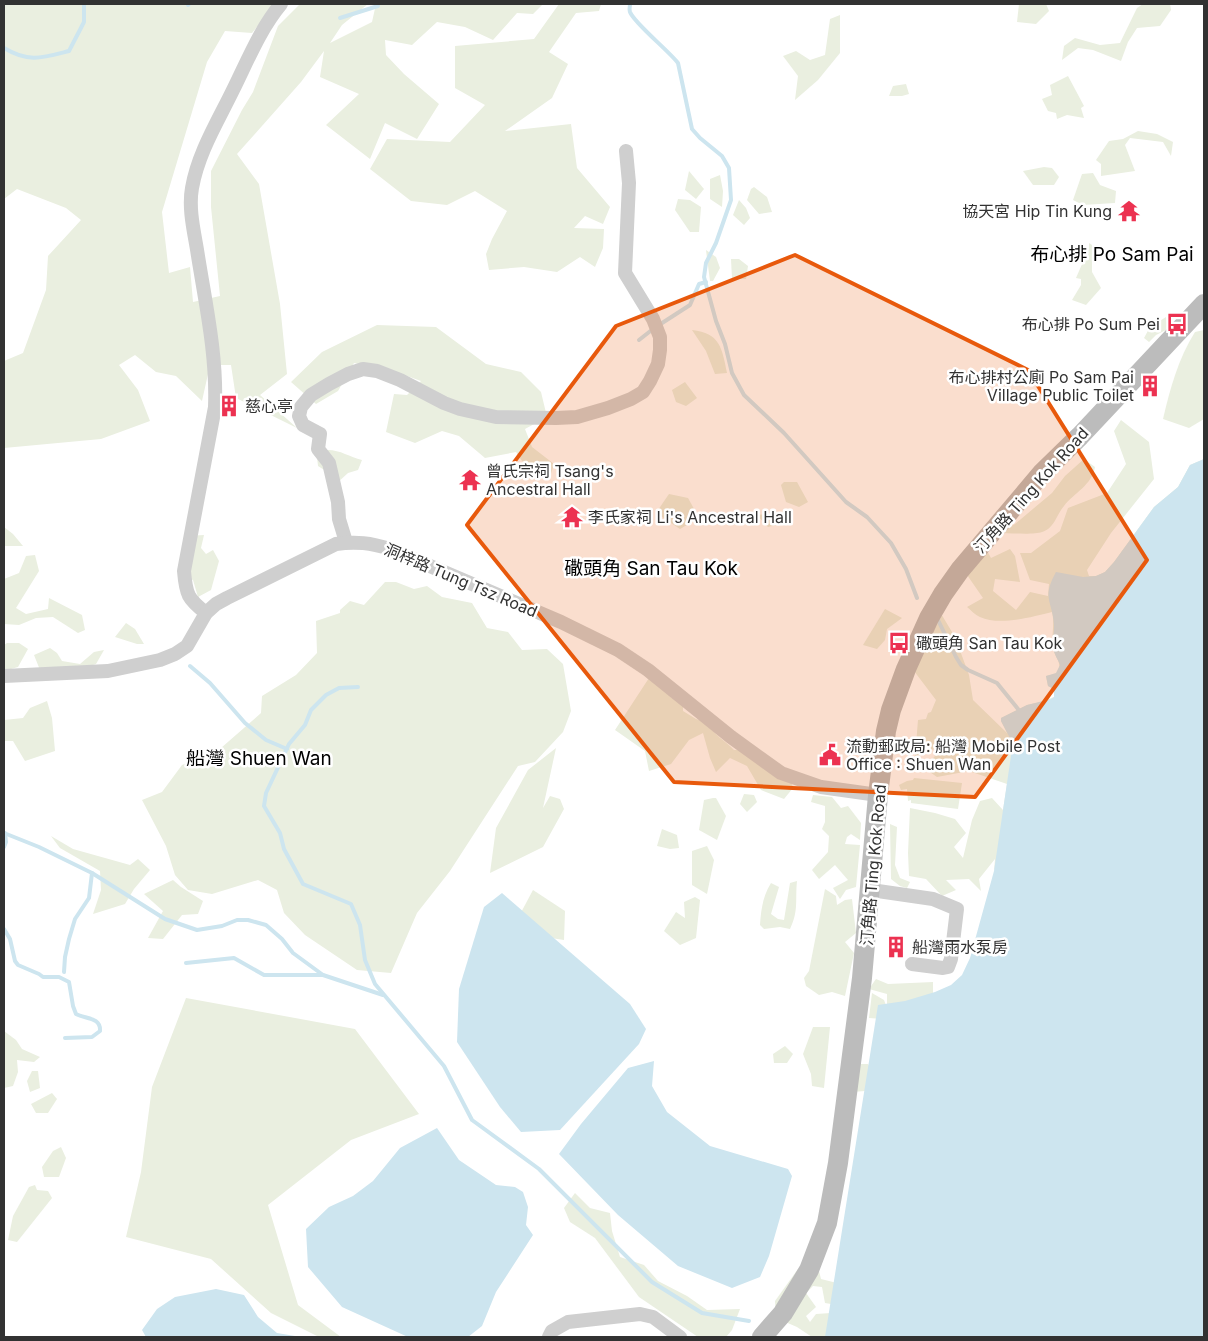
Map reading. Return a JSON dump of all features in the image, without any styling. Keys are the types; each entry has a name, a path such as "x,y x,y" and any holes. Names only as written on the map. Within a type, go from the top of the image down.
{"main road":[{"name":"汀角路 Ting Kok Road","path":"762,1337 783,1314 809,1270 826,1223 838,1162 862,978 878,794 891,710 906,668 928,618 942,594 960,570 1042,473 1080,436 1204,304"}],"street":[{"path":"206,613 190,601 184,571 215,407 216,385 214,355 192,218 192,190 198,164 206,146 259,38 280,4"},
{"path":"346,542 339,519 338,502 329,463 318,450 320,434 303,425 299,416 301,407 311,395 348,374 363,369 377,371 400,380 444,404 496,417 577,417 608,408 644,392 658,364 660,350 656,326 625,273 629,183 626,151"},
{"name":"洞梓路 Tung Tsz Road","path":"4,676 108,671 160,660 175,654 187,646 206,613 216,604 336,544 346,542 368,543 390,549 561,622 618,650 648,670 731,737 781,773 821,787 878,794"},
{"path":"870,890 933,899 957,909 951,960 948,967 912,964"},
{"path":"549,1337 552,1331 568,1322 640,1314 653,1317 680,1337"}],"highlighted area":[{"path":"795,255 1028,370 1147,560 975,797 674,782 467,525 616,326"}],"shaded area":[{"path":"4,4 276,4 252,33 225,31 207,62 162,212 169,273 190,267 193,302 220,296 211,207 211,171 253,92 278,26 300,4 368,4 342,25 330,43 372,22 376,4 543,4 533,14 517,13 493,40 465,27 437,22 412,45 385,40 386,55 404,74 439,104 417,139 385,123 370,159 326,125 359,94 320,77 324,51 301,82 237,154 259,184 280,304 287,374 260,395 297,428 236,398 231,365 210,365 202,401 176,376 156,372 135,355 119,365 138,390 150,421 101,439 4,448 4,361 23,353 46,290 48,256 81,220 66,208 17,189 4,199"},
{"path":"559,4 601,4 599,11 576,13 549,52 568,64 552,98 505,131 571,124 577,168 610,207 603,224 585,216 574,228 604,229 603,248 595,267 580,257 557,272 524,267 489,270 486,254 507,211 475,191 447,205 411,201 370,169 387,139 450,142 485,105 455,88 455,46 534,39"},
{"path":"1019,4 1046,4 1049,11 1036,24 1017,22"},
{"path":"1143,4 1170,4 1171,10 1160,26 1137,28 1128,42 1121,61 1093,50 1078,48 1062,60 1064,46 1075,38 1100,45 1120,43 1137,8"},
{"path":"840,15 840,53 818,80 795,100 798,76 783,56 796,51 810,60 825,55 830,19"},
{"path":"1068,76 1084,106 1081,108 1084,118 1067,115 1057,119 1056,113 1048,111 1042,99 1052,95 1050,85"},
{"path":"906,84 909,94 889,96 893,86"},
{"path":"1138,131 1157,134 1173,142 1171,156 1163,142 1130,138 1125,145 1135,171 1101,176 1101,164 1096,160 1109,141 1123,139"},
{"path":"1044,167 1052,168 1059,177 1054,185 1033,185 1023,171"},
{"path":"689,171 704,189 696,199 685,190"},
{"path":"1093,173 1100,185 1116,191 1115,203 1083,205 1073,200 1082,174"},
{"path":"720,175 723,191 722,207 710,199 710,179"},
{"path":"754,187 767,197 772,212 759,214 747,200 751,189"},
{"path":"678,199 690,200 701,207 699,232 690,232 675,210"},
{"path":"739,200 746,208 750,218 744,225 733,215"},
{"path":"1089,243 1092,245 1092,272 1101,288 1086,305 1072,300 1081,285 1081,279 1076,278 1089,248"},
{"path":"706,250 716,257 720,268 713,281 710,281"},
{"path":"731,259 739,259 748,266 746,279 732,279"},
{"path":"1166,317 1168,329 1156,335 1149,342 1144,338 1150,327"},
{"path":"377,325 436,327 486,364 521,372 541,392 547,417 525,429 532,447 554,464 550,477 522,461 516,452 485,458 459,436 442,431 415,443 386,432 394,394 407,395 421,381 393,371 354,363 338,391 316,404 291,382 322,352"},
{"path":"692,330 709,334 714,338 721,349 727,373 715,374 706,351"},
{"path":"1204,330 1204,419 1189,428 1163,419 1179,363 1195,332"},
{"path":"685,382 697,398 686,406 676,402 672,390"},
{"path":"1121,420 1149,442 1154,479 1111,533 1087,570 1089,576 1096,576 1105,572 1154,507 1178,487 1190,465 1204,459 994,871 995,859 979,879 981,891 969,879 946,880 956,890 942,896 926,879 909,876 910,808 955,819 966,833 954,847 963,858 972,820 980,801 992,798 1003,810 1007,784 969,771 937,777 924,768 946,744 915,757 918,720 926,719 936,700 911,667 940,612 955,637 969,675 973,700 1007,733 1001,718 1027,705 1054,697 1054,689 1048,686 1046,676 1056,674 1059,667 1053,648 1052,612 1006,621 988,620 980,617 967,607 983,598 965,572 985,547 991,558 1010,549 1015,556 1020,582 995,579 993,591 1016,610 1030,592 1048,596 1049,584 1030,580 1020,553 1031,553 1060,531 1068,508 1107,493 1126,464 1114,431"},
{"path":"328,450 337,451 362,460 358,470 348,473 337,483 329,473 318,466 317,457"},
{"path":"1084,459 1095,467 1093,473 1087,484 1064,506 1050,528 1038,533 1028,534 999,533 1015,524 1052,493 1065,476"},
{"path":"784,482 797,482 808,502 799,507 786,502 781,485"},
{"path":"669,494 688,498 699,518 680,529 656,513"},
{"path":"780,512 788,513 788,522 768,527 757,515 766,514 775,517"},
{"path":"4,527 13,534 23,546 4,546"},
{"path":"204,535 201,548 206,554 213,550 219,561 211,590 198,597 193,580 182,576 186,536"},
{"path":"35,555 39,571 16,608 26,614 48,609 49,598 82,615 85,630 78,633 53,617 36,618 19,625 4,624 4,579 19,573 26,556"},
{"path":"385,582 396,582 414,589 427,586 442,597 472,603 487,628 508,632 522,650 547,649 563,664 571,711 563,732 535,762 518,766 450,871 417,913 391,973 357,970 305,935 284,913 277,890 258,880 212,894 188,890 175,875 166,846 142,800 162,792 182,765 221,748 261,713 262,696 296,675 317,653 316,621 340,613 340,610 350,601 364,605"},
{"path":"885,609 902,618 887,629 885,640 877,649 863,645"},
{"path":"126,623 135,629 144,644 137,644 115,637"},
{"path":"7,643 19,643 28,649 18,667 4,671 4,645"},
{"path":"50,648 57,653 62,661 80,664 94,652 104,650 96,664 78,670 40,670 34,655"},
{"path":"649,678 683,704 683,711 696,719 708,723 716,735 734,750 741,750 788,769 793,788 784,799 761,790 747,766 730,758 716,772 703,733 689,740 671,764 649,771 645,751 615,730"},
{"path":"47,701 52,718 55,751 25,761 13,741 4,741 4,720 23,718 30,708"},
{"path":"556,748 543,808 550,796 560,799 564,809 543,847 490,873 496,828 528,770"},
{"path":"914,778 962,783 958,809 911,803 911,800 908,801 907,789 901,790 899,785"},
{"path":"744,794 754,795 757,802 747,812 740,804"},
{"path":"813,795 832,797 841,808 848,806 861,823 860,840 851,834 847,837 845,844 860,845 856,887 846,890 840,899 833,888 848,880 835,865 819,879 812,870 828,852 829,836 822,829 825,822 825,806 811,802"},
{"path":"716,798 726,816 717,840 699,830 704,800"},
{"path":"890,824 897,827 895,865 900,878 910,882 907,888 900,886 891,879"},
{"path":"662,829 677,835 679,848 670,849 657,846"},
{"path":"51,836 73,849 130,865 138,859 150,870 134,889 125,904 93,914 101,890 100,871 60,848"},
{"path":"707,846 714,860 707,894 692,885 692,851"},
{"path":"173,880 203,901 198,914 182,915 163,939 148,938 163,911 144,894"},
{"path":"797,881 796,910 790,929 780,927 764,929 760,925 762,908 764,898 771,883 779,887 771,914 778,919 784,920 790,883"},
{"path":"825,889 836,896 837,905 845,900 852,899 856,933 845,942 854,953 845,996 832,992 819,995 806,986 804,978 809,971"},
{"path":"533,890 565,911 564,940 538,936 517,920"},
{"path":"695,897 700,900 696,938 680,945 664,931 676,912 685,918 684,902"},
{"path":"876,979 888,984 933,982 933,994 896,1007 887,1004 887,994 869,989"},
{"path":"872,993 884,1000 887,1008 883,1019 869,1018"},
{"path":"186,998 355,1029 419,1114 351,1140 268,1205 298,1305 341,1337 319,1337 271,1313 211,1259 126,1237 141,1172 152,1087"},
{"path":"813,1027 830,1027 824,1088 812,1086 811,1074 803,1054"},
{"path":"4,1031 16,1040 22,1049 40,1057 34,1062 17,1060 18,1072 13,1086 4,1088"},
{"path":"785,1046 793,1054 787,1063 774,1063 773,1054"},
{"path":"856,1064 868,1064 879,1077 878,1090 852,1092"},
{"path":"32,1071 38,1071 40,1088 30,1092 27,1081"},
{"path":"52,1093 57,1099 48,1113 36,1113 31,1104"},
{"path":"61,1147 66,1158 59,1177 44,1177 42,1167 53,1151"},
{"path":"35,1185 37,1190 48,1191 52,1198 17,1242 8,1240 13,1216 29,1187"},
{"path":"575,1193 590,1208 610,1213 612,1231 620,1257 644,1265 658,1281 687,1296 707,1310 740,1309 732,1330 726,1337 698,1337 639,1297 595,1238 570,1222 564,1208"},
{"path":"798,1269 819,1271 821,1279 837,1283 837,1305 825,1303 822,1287 813,1286 806,1293 816,1307 806,1316 810,1322 816,1314 831,1313 832,1337 812,1337 797,1327 776,1318 775,1301"}],"water":[{"path":"1204,459 1204,1337 825,1337 878,1005 905,1001 951,985 962,975 970,958 994,871 1012,749 1011,740 1001,718 1027,705 1054,697 1054,689 1048,686 1046,676 1056,673 1060,665 1053,647 1054,626 1049,600 1049,588 1052,581 1056,572 1083,577 1096,576 1105,572 1154,507 1178,487 1190,465"},
{"path":"502,893 630,1004 646,1029 639,1044 560,1130 521,1132 500,1107 457,1042 459,989 484,907"},
{"path":"654,1061 652,1086 667,1112 710,1146 788,1169 792,1176 769,1256 760,1277 732,1288 678,1266 618,1215 559,1154 581,1124 628,1068"},
{"path":"437,1128 459,1160 496,1185 515,1187 523,1192 528,1207 526,1225 533,1235 496,1292 482,1326 468,1337 408,1337 342,1307 308,1267 306,1229 329,1207 353,1196 373,1181 400,1148"},
{"path":"216,1289 244,1295 258,1317 277,1333 301,1337 146,1337 142,1330 157,1309 175,1297"}],"waterway":[{"path":"4,48 21,56 36,58 69,51 84,22 84,4"},
{"path":"630,4 630,11 633,17 678,63 692,129 722,156 729,168 731,200 716,243 706,263 704,277 732,373 744,395 784,433 846,502 867,517 891,543 906,569 917,598"},
{"path":"340,18 378,6"},
{"path":"659,325 690,305 699,284 706,282"},
{"path":"639,340 653,329"},
{"path":"938,620 961,665 997,683 1018,709"},
{"path":"190,666 210,683 245,723 266,740 287,749"},
{"path":"358,687 339,688 326,695 311,710 305,725 289,744 266,793 264,806 280,833 284,849 303,884 351,904 360,925 365,960 375,984 444,1066 472,1120 539,1169 652,1282 702,1313 749,1321"},
{"path":"4,833 39,847 92,873 165,919 197,930 222,926 237,920 248,920 266,925 282,939 293,953 323,975"},
{"path":"4,847 6,842 5,833"},
{"path":"64,972 69,939 75,919 89,898 92,873"},
{"path":"4,929 10,939 15,961 18,965 43,977 59,977 69,982 76,1014 92,1019 100,1026 100,1031 92,1037 65,1038"},
{"path":"186,963 234,958 264,975 323,975 383,995"}],"place":[{"name":"協天宮 Hip Tin Kung","path":"1129,211"},
{"name":"布心排 Po Sum Pei","path":"1177,324"},
{"name":"布心排村公廁 Po Sam Pai Village Public Toilet","path":"1150,386"},
{"name":"慈心亭","path":"229,406"},
{"name":"曾氏宗祠 Tsang's Ancestral Hall","path":"470,480"},
{"name":"李氏家祠 Li's Ancestral Hall","path":"572,517"},
{"name":"䃟頭角 San Tau Kok","path":"899,643"},
{"name":"流動郵政局: 船灣 Mobile Post Office : Shuen Wan","path":"830,755"},
{"name":"船灣雨水泵房","path":"896,947"}],"district":[{"name":"布心排 Po Sam Pai","path":"1112,254"},
{"name":"䃟頭角 San Tau Kok","path":"651,568"},
{"name":"船灣 Shuen Wan","path":"259,758"}]}
